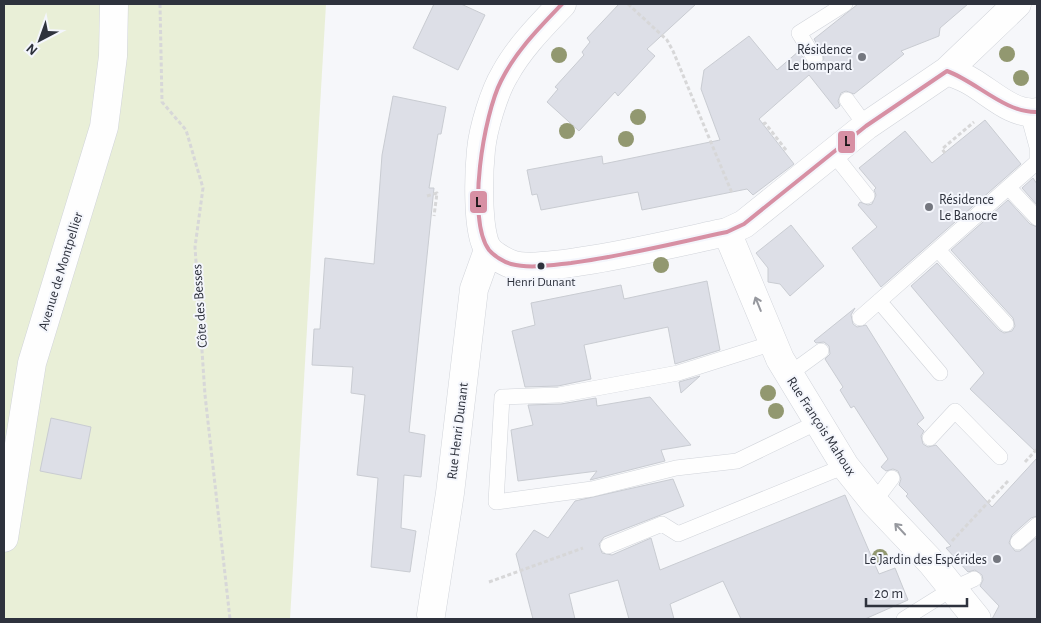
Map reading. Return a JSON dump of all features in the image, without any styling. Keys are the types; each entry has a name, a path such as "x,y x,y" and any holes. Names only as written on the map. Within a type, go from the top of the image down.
{"street":[{"name":"Avenue de Montpellier","path":"4,538 32,363 104,126 113,56 114,4"},
{"path":"562,4 542,25 505,74 495,98 481,148 480,224 488,250 511,265 538,267 727,232 744,224 866,126 947,71 1017,4"},
{"path":"947,71 971,81 1000,100 1033,113"},
{"name":"Rue François Mahoux","path":"727,232 788,375 845,466 874,502 963,584 976,619"},
{"name":"Rue Henri Dunant","path":"431,617 450,493 474,289 488,250"}],"lane":[{"path":"815,59 799,34 845,4"},
{"path":"847,100 866,126"},
{"path":"860,318 1037,162 1033,113"},
{"path":"832,152 867,196"},
{"path":"1009,188 1037,218"},
{"path":"938,250 1006,324"},
{"path":"879,301 940,373"},
{"path":"773,343 678,373 560,395 502,397 496,502 592,489 676,468 737,461 818,422"},
{"path":"788,375 821,351"},
{"path":"930,438 955,411 1000,457"},
{"path":"608,546 662,524 678,534 845,466"},
{"path":"874,502 892,478"},
{"path":"1018,542 1037,525"},
{"path":"904,619 916,614 963,584"}],"path":[{"name":"Côte des Besses","path":"160,4 162,102 186,130 203,188 196,256 205,395 230,619"},
{"path":"628,4 667,40 673,50 730,189"},
{"path":"944,152 942,149 1000,100"},
{"path":"763,124 765,123 780,141"},
{"path":"427,196 436,193 434,216"},
{"path":"1024,463 1037,449"},
{"path":"951,542 1011,478"},
{"path":"489,582 599,542 608,546"}],"green space":[{"path":"4,4 326,4 290,619 4,619"}],"building":[{"path":"434,4 461,4 485,15 458,70 413,48"},
{"path":"619,4 696,4 647,49 655,56 618,96 615,92 579,131 547,102 558,89 555,87 584,55 582,52 590,42 587,38"},
{"path":"858,4 968,4 940,28 939,36 901,51 904,54 854,94 846,91 841,93 838,101 840,106 836,109 809,75 759,119 794,164 753,195 747,189 642,210 638,192 541,210 537,194 532,195 527,170 602,156 603,164 720,140 701,89 704,70 749,36 777,70 799,51 810,67 819,67 824,58 814,39"},
{"path":"393,96 446,107 441,134 438,134 429,188 434,188 409,432 425,435 421,477 404,475 401,528 416,531 410,572 371,567 378,478 357,475 365,395 351,393 353,367 312,365 314,329 320,329 325,258 374,264 382,155"},
{"name":"Résidence Le Banocre","path":"985,120 1021,164 881,287 852,248 877,227 858,205 860,202 868,205 872,204 876,195 874,190 876,188 859,168 905,131 932,163"},
{"path":"1033,178 1037,184 1037,205 1022,188"},
{"path":"1008,200 1030,224 1037,227 1037,453 970,389 984,373 911,286 937,263 999,330 1004,333 1012,331 1015,326 1013,318 951,250"},
{"path":"791,225 824,266 790,296 780,284 768,282 768,268 756,253"},
{"path":"707,281 720,350 675,364 668,327 584,345 591,379 558,386 525,387 512,331 535,325 531,303 621,285 624,299"},
{"path":"855,308 851,315 853,324 857,327 866,325 924,418 917,424 924,431 921,436 923,444 928,447 936,445 992,507 1037,458 1037,516 1031,518 1012,535 1009,543 1015,551 1020,551 1037,537 1037,619 992,619 999,606 980,586 983,580 982,575 975,570 968,572 946,548 951,546 906,496 908,494 899,485 901,479 898,471 893,469 886,471 881,467 888,459 854,406 851,408 840,390 843,387 825,359 830,354 829,346 824,342 816,343 814,341"},
{"path":"700,376 681,393 679,382"},
{"path":"650,397 691,445 661,450 665,461 590,480 597,471 518,481 511,430 533,425 528,405 561,404 596,398 597,406"},
{"path":"51,418 91,427 81,479 40,471"},
{"path":"673,479 684,506 604,537 599,544 602,553 612,555 651,538 660,570 845,495 879,574 895,568 908,600 865,619 741,619 723,581 670,604 674,619 629,619 618,580 569,594 575,619 533,619 516,554 534,530 548,538 575,501"}],"transit line":[{"name":"L","path":"562,4 528,40 507,70 495,96 484,141 478,192 482,235 489,250 505,262 511,264 541,266 571,263 630,253 727,232 744,224 866,126 947,71 1014,108 1037,112"}],"place":[{"name":"Résidence Le bompard","path":"862,57"},
{"name":"Résidence Le Banocre","path":"929,207"},
{"name":"Henri Dunant","path":"541,266"},
{"name":"Le Jardin des Espérides","path":"997,559"}]}
